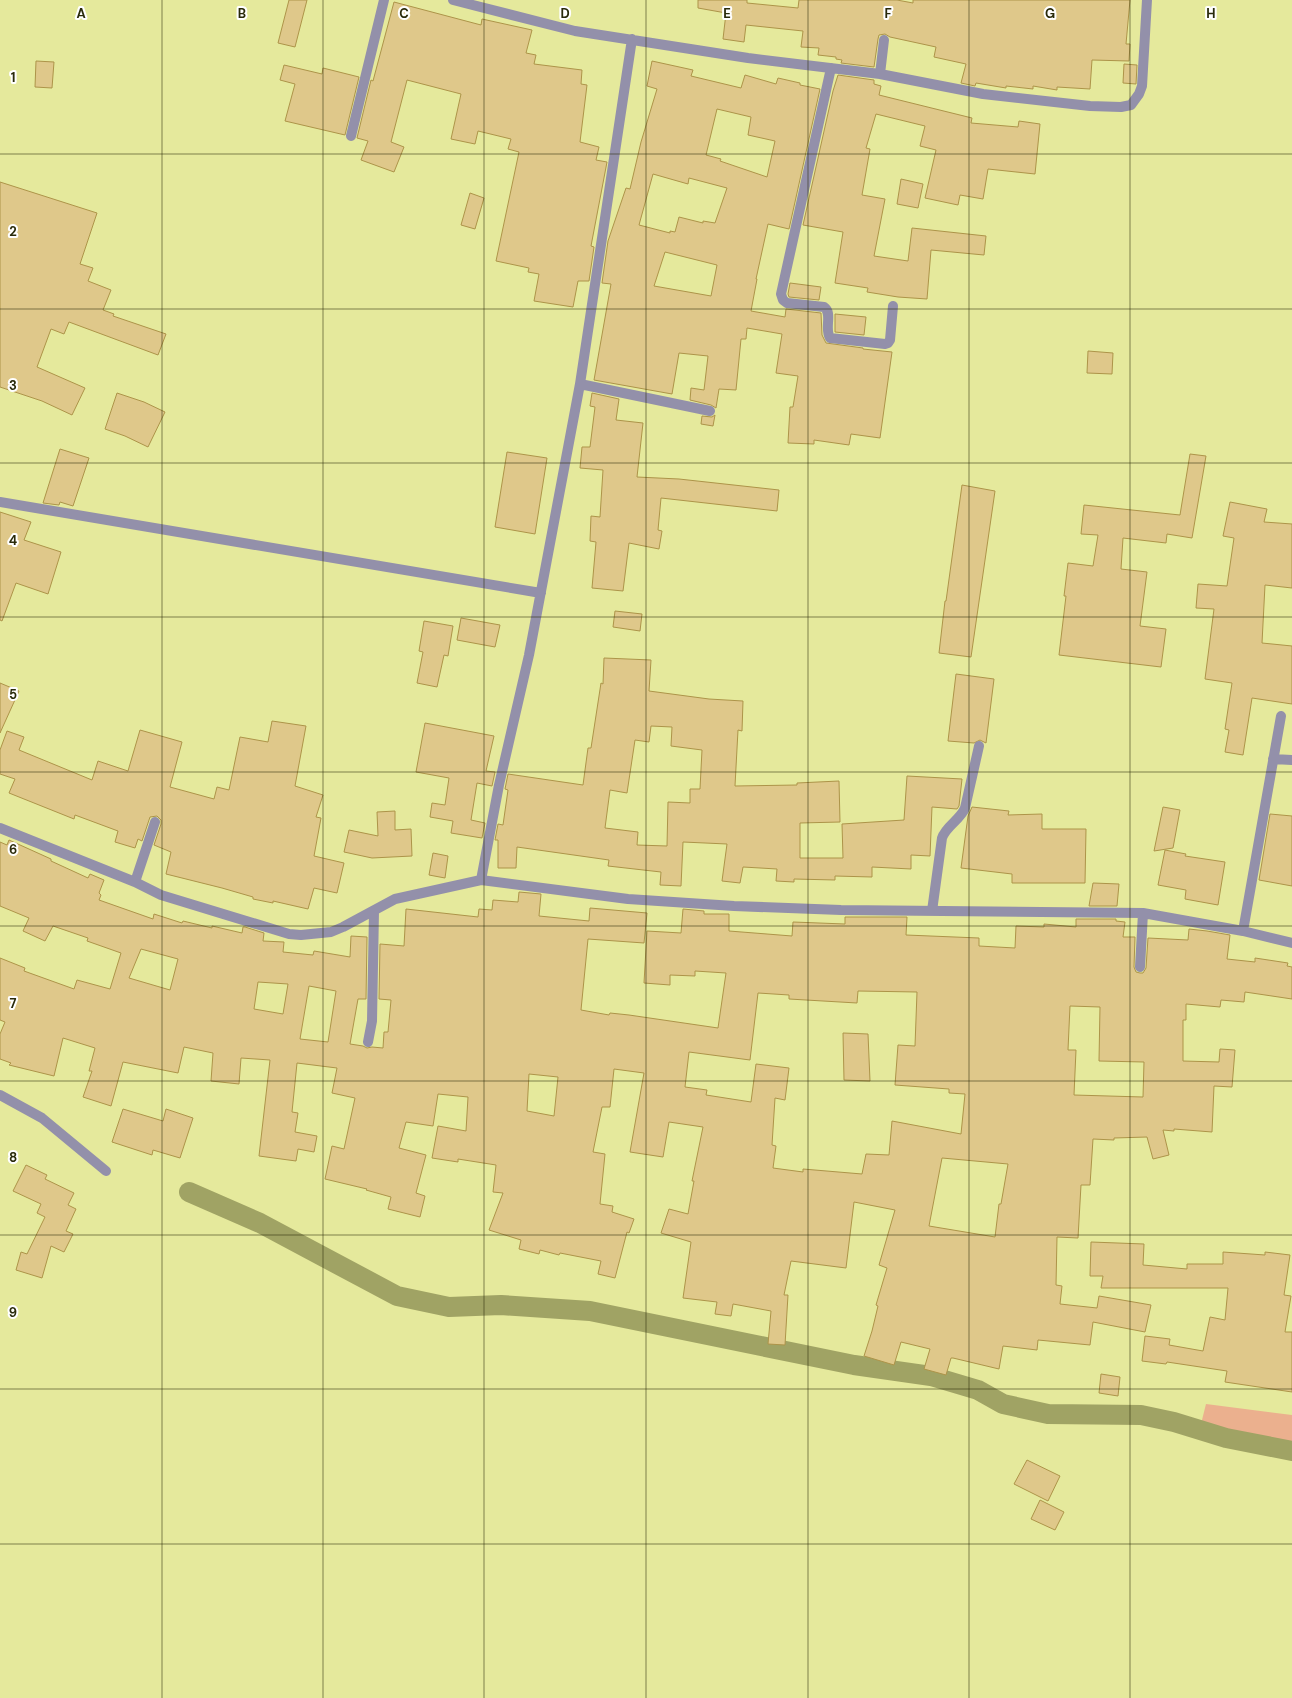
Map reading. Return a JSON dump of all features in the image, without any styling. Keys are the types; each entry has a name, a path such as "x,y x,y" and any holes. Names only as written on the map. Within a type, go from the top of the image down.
{"street":[{"path":"350,136 384,0"},
{"path":"453,0 575,31 748,58 880,74 983,94 1090,106 1126,107 1140,94 1142,86 1147,0"},
{"path":"481,880 499,785 529,655 580,384 632,39"},
{"path":"880,74 884,40"},
{"path":"831,68 781,294 783,300 787,303 824,307 827,309 827,332 830,338 885,344 888,344 890,340 893,306"},
{"path":"580,384 710,411"},
{"path":"0,502 541,593"},
{"path":"1243,931 1272,759 1281,716"},
{"path":"932,911 942,838 946,831 960,817 965,808 979,746"},
{"path":"1272,759 1292,760"},
{"path":"135,882 155,822"},
{"path":"0,828 135,882 161,894 289,934 301,935 331,932 395,899 481,880 628,899 726,906 932,911 1142,913 1243,931 1292,943"},
{"path":"368,1042 372,1021 374,911"},
{"path":"1140,966 1142,913"},
{"path":"0,1095 42,1118 106,1172"}],"shaded area":[{"path":"1206,1404 1292,1415 1292,1444 1201,1424"}],"building":[{"path":"289,0 307,0 295,47 278,43"},
{"path":"698,0 747,0 747,3 798,8 799,0 897,0 913,3 913,0 1130,0 1126,44 1130,44 1129,61 1092,60 1090,89 1057,87 1057,90 1033,86 1033,89 1006,86 1006,88 976,83 975,86 961,83 966,64 934,57 936,47 890,37 885,34 879,35 874,67 841,63 842,60 836,59 836,57 818,55 819,48 801,47 803,31 746,25 744,42 723,39 726,13 698,8"},
{"path":"394,2 481,25 482,19 532,30 526,53 536,55 534,64 582,70 581,84 587,85 580,142 599,147 596,160 607,162 591,246 594,247 589,281 578,281 573,307 534,301 539,274 528,272 529,268 496,261 519,152 508,149 511,139 478,131 475,144 451,139 461,94 407,80 391,142 404,147 394,172 361,160 368,141 357,138 371,80 373,81"},
{"path":"36,61 54,62 52,88 35,87"},
{"path":"652,61 693,70 691,76 741,88 745,75 776,84 778,78 820,89 789,229 768,224 756,279 751,311 785,317 786,309 821,313 822,335 826,343 892,352 880,438 851,434 849,445 814,440 814,444 788,443 790,407 793,407 798,376 776,373 782,334 747,328 746,339 741,339 736,390 719,389 716,408 711,405 690,400 691,388 704,390 708,356 679,353 672,394 594,380 611,284 602,283 608,241 626,188 630,189 641,142 657,89 647,86","holes":["717,109 751,117 748,135 775,141 767,177 720,161 721,159 706,155","653,174 688,184 689,178 727,188 715,223 703,221 703,223 679,217 675,232 670,231 670,233 639,225","665,252 717,265 711,296 654,286"]},
{"path":"1124,64 1137,65 1136,84 1123,83"},
{"path":"284,65 322,74 323,68 359,77 345,135 285,121 295,84 280,80"},
{"path":"838,75 874,80 874,84 881,86 879,95 972,118 971,123 1018,127 1019,121 1040,124 1035,174 988,169 983,199 960,195 958,205 925,198 936,150 920,146 925,126 876,114 866,148 870,149 862,195 885,199 874,256 908,261 912,228 986,236 984,255 931,250 927,299 898,297 867,292 868,288 835,283 843,232 803,225 833,91"},
{"path":"901,179 923,184 918,208 897,204"},
{"path":"0,182 97,213 80,264 93,268 88,281 111,290 103,310 114,314 113,316 166,334 158,355 69,322 64,334 51,329 37,367 85,388 72,415 42,401 0,387"},
{"path":"470,193 484,198 475,229 461,225"},
{"path":"790,283 821,287 819,300 789,297 788,294"},
{"path":"835,314 866,317 864,335 835,332"},
{"path":"1088,351 1113,353 1112,374 1087,373"},
{"path":"117,393 144,402 165,412 148,447 125,436 105,429"},
{"path":"592,393 619,399 616,420 643,423 637,477 679,479 779,490 777,511 661,498 658,530 662,531 659,549 629,543 623,591 592,588 596,542 590,541 591,516 600,517 603,470 580,468 582,447 590,447 595,407 590,406"},
{"path":"715,415 713,426 701,424 702,416 712,417"},
{"path":"60,449 89,458 73,506 60,502 59,505 43,503"},
{"path":"507,452 547,458 535,534 495,527"},
{"path":"1190,454 1206,456 1192,538 1167,534 1166,543 1123,538 1121,569 1147,572 1140,626 1166,629 1161,667 1059,655 1066,596 1064,596 1068,563 1093,566 1098,535 1081,534 1084,505 1180,515"},
{"path":"962,485 995,491 971,657 939,653"},
{"path":"1230,502 1267,509 1264,522 1292,524 1292,588 1265,585 1262,643 1292,646 1292,704 1252,698 1243,755 1225,752 1229,730 1225,729 1232,683 1205,679 1214,609 1196,608 1198,584 1227,586 1234,538 1223,536"},
{"path":"0,512 31,522 24,540 61,552 48,594 16,583 2,621 0,620"},
{"path":"615,611 642,614 640,631 613,627"},
{"path":"461,618 500,625 495,647 457,640"},
{"path":"424,621 453,626 448,656 444,655 437,687 417,683 423,652 419,651"},
{"path":"604,658 651,660 649,691 709,699 743,701 742,731 738,730 735,786 797,785 797,783 839,781 840,822 800,823 800,858 843,858 842,824 904,820 907,776 962,779 959,806 957,809 932,807 930,856 911,855 911,869 872,867 872,877 835,876 835,880 794,879 794,882 776,881 777,869 743,867 740,883 722,881 727,844 683,842 681,886 660,885 661,872 608,866 609,860 517,847 516,868 498,868 498,840 495,840 498,824 503,825 508,790 505,789 508,774 583,785 588,748 591,748 601,683 603,684","holes":["651,726 672,727 671,746 702,750 700,789 690,789 690,803 668,802 667,846 637,845 638,832 605,828 610,790 627,793 635,740 649,742"]},
{"path":"956,674 994,679 986,743 980,740 974,743 948,741"},
{"path":"0,683 19,691 0,733"},
{"path":"272,721 306,726 295,786 323,795 316,817 321,818 314,856 344,863 337,893 314,888 308,909 273,901 273,903 253,899 253,897 222,888 166,874 171,852 154,845 161,824 161,820 157,816 150,817 142,841 138,839 135,848 115,842 118,831 75,815 74,819 9,793 15,779 0,774 0,750 7,731 24,737 19,750 92,780 98,761 128,771 140,730 182,742 170,787 214,799 217,787 229,790 240,737 268,742"},
{"path":"425,723 494,736 486,771 495,772 492,786 477,783 471,820 485,823 482,838 451,833 453,821 430,817 432,803 445,805 449,778 416,772"},
{"path":"972,807 1009,811 1008,815 1042,814 1042,829 1086,829 1085,883 1012,883 1012,874 961,868 968,816"},
{"path":"1163,807 1180,810 1173,848 1154,851"},
{"path":"395,811 395,830 411,829 412,856 372,858 344,852 349,830 378,836 377,812"},
{"path":"1270,814 1292,816 1292,886 1259,880"},
{"path":"9,840 88,878 90,874 104,880 99,893 101,895 99,900 153,919 154,914 182,923 183,921 242,933 243,927 245,927 264,933 263,941 284,942 283,952 313,955 314,951 350,957 351,936 367,937 366,999 358,999 350,1044 367,1048 383,1048 384,1032 388,1032 391,1000 379,999 380,944 404,946 406,909 478,917 479,909 492,910 493,900 518,902 519,892 541,894 539,916 589,921 590,908 647,913 644,943 588,939 581,1010 609,1015 610,1013 629,1015 718,1028 726,973 695,971 695,976 670,975 670,985 644,983 647,931 681,933 683,909 704,911 704,914 729,914 729,931 792,936 793,922 845,924 845,917 907,917 906,935 979,938 979,946 1015,948 1016,926 1044,927 1044,924 1076,927 1076,919 1116,919 1116,921 1125,922 1123,937 1135,937 1134,967 1136,972 1140,973 1143,973 1146,968 1148,938 1188,940 1189,929 1207,931 1230,935 1227,959 1255,962 1255,958 1288,963 1287,966 1292,967 1292,999 1245,992 1244,1002 1221,1000 1220,1007 1186,1004 1186,1020 1183,1020 1183,1061 1219,1062 1220,1049 1235,1050 1232,1087 1214,1086 1212,1132 1174,1129 1174,1131 1163,1130 1169,1155 1153,1159 1147,1137 1114,1138 1114,1140 1093,1139 1090,1185 1081,1185 1078,1238 1057,1237 1056,1285 1062,1286 1060,1304 1097,1308 1099,1296 1151,1305 1145,1332 1093,1322 1090,1345 1038,1340 1037,1350 1003,1346 999,1369 951,1358 946,1375 924,1369 930,1349 901,1342 894,1365 864,1356 872,1331 878,1306 876,1305 887,1268 879,1265 895,1210 854,1202 846,1268 791,1261 784,1295 788,1295 785,1345 768,1344 771,1311 733,1304 731,1316 715,1314 717,1302 683,1298 691,1242 661,1233 669,1209 688,1214 694,1181 692,1181 703,1127 669,1122 663,1157 630,1152 644,1073 614,1069 610,1107 602,1107 593,1152 605,1154 600,1204 613,1206 612,1212 634,1219 629,1233 627,1232 615,1278 598,1274 601,1261 560,1253 559,1255 540,1250 539,1254 519,1249 521,1240 489,1230 503,1193 493,1192 496,1165 458,1159 458,1162 432,1158 438,1126 466,1131 468,1097 438,1094 433,1126 406,1122 399,1148 426,1155 416,1193 425,1196 420,1217 388,1209 391,1197 366,1190 367,1189 325,1179 332,1146 344,1149 355,1098 332,1093 337,1068 297,1063 292,1112 298,1113 295,1132 317,1136 314,1152 298,1149 296,1161 259,1156 270,1060 241,1058 239,1084 211,1081 213,1053 184,1047 178,1073 123,1062 111,1106 83,1097 92,1071 89,1071 95,1048 63,1038 54,1076 9,1065 11,1063 0,1059 0,1034 5,1022 0,1020 0,958 25,968 24,971 74,989 77,980 110,989 121,953 87,941 88,938 53,926 45,941 23,931 29,918 0,906 0,842 7,845","holes":["141,949 178,959 170,990 129,978","258,982 288,984 283,1014 254,1009","309,986 336,991 328,1042 300,1039","858,991 917,992 915,1046 898,1045 895,1085 949,1089 949,1093 965,1094 961,1134 892,1121 889,1155 866,1154 862,1174 803,1169 803,1172 773,1168 776,1146 772,1145 775,1098 785,1100 789,1068 756,1064 751,1102 706,1095 707,1090 685,1087 689,1052 750,1060 758,993 789,995 789,999 857,1003","1070,1006 1100,1007 1099,1061 1144,1062 1143,1097 1074,1095 1076,1050 1068,1050","529,1074 558,1077 554,1116 527,1111","942,1158 1008,1164 1001,1204 999,1204 995,1237 929,1226"]},
{"path":"1165,850 1186,854 1185,856 1225,862 1218,905 1185,899 1186,890 1158,885"},
{"path":"433,853 448,856 445,878 429,875"},
{"path":"1093,883 1119,884 1117,906 1089,906"},
{"path":"843,1033 868,1034 870,1081 844,1080"},
{"path":"123,1109 163,1121 166,1109 193,1118 180,1158 153,1150 152,1155 112,1142"},
{"path":"26,1165 47,1175 45,1179 74,1193 68,1205 76,1209 66,1231 73,1234 64,1252 51,1246 42,1278 16,1270 21,1252 27,1254 45,1217 37,1213 41,1204 13,1191"},
{"path":"1091,1242 1144,1244 1143,1265 1187,1269 1187,1264 1223,1264 1223,1252 1265,1255 1265,1252 1290,1255 1284,1295 1291,1296 1285,1332 1292,1332 1292,1392 1225,1382 1227,1371 1167,1362 1166,1364 1142,1361 1145,1336 1170,1339 1169,1345 1203,1351 1210,1317 1225,1320 1228,1288 1101,1288 1103,1276 1090,1276"},
{"path":"1101,1374 1120,1377 1118,1396 1099,1393"},
{"path":"1027,1460 1060,1476 1048,1501 1014,1484"},
{"path":"1040,1500 1064,1512 1055,1530 1031,1519"}],"waterway":[{"path":"189,1192 260,1223 397,1296 449,1307 501,1305 590,1311 854,1365 931,1376 978,1390 1003,1404 1048,1414 1141,1415 1174,1422 1226,1438 1292,1451"}]}
